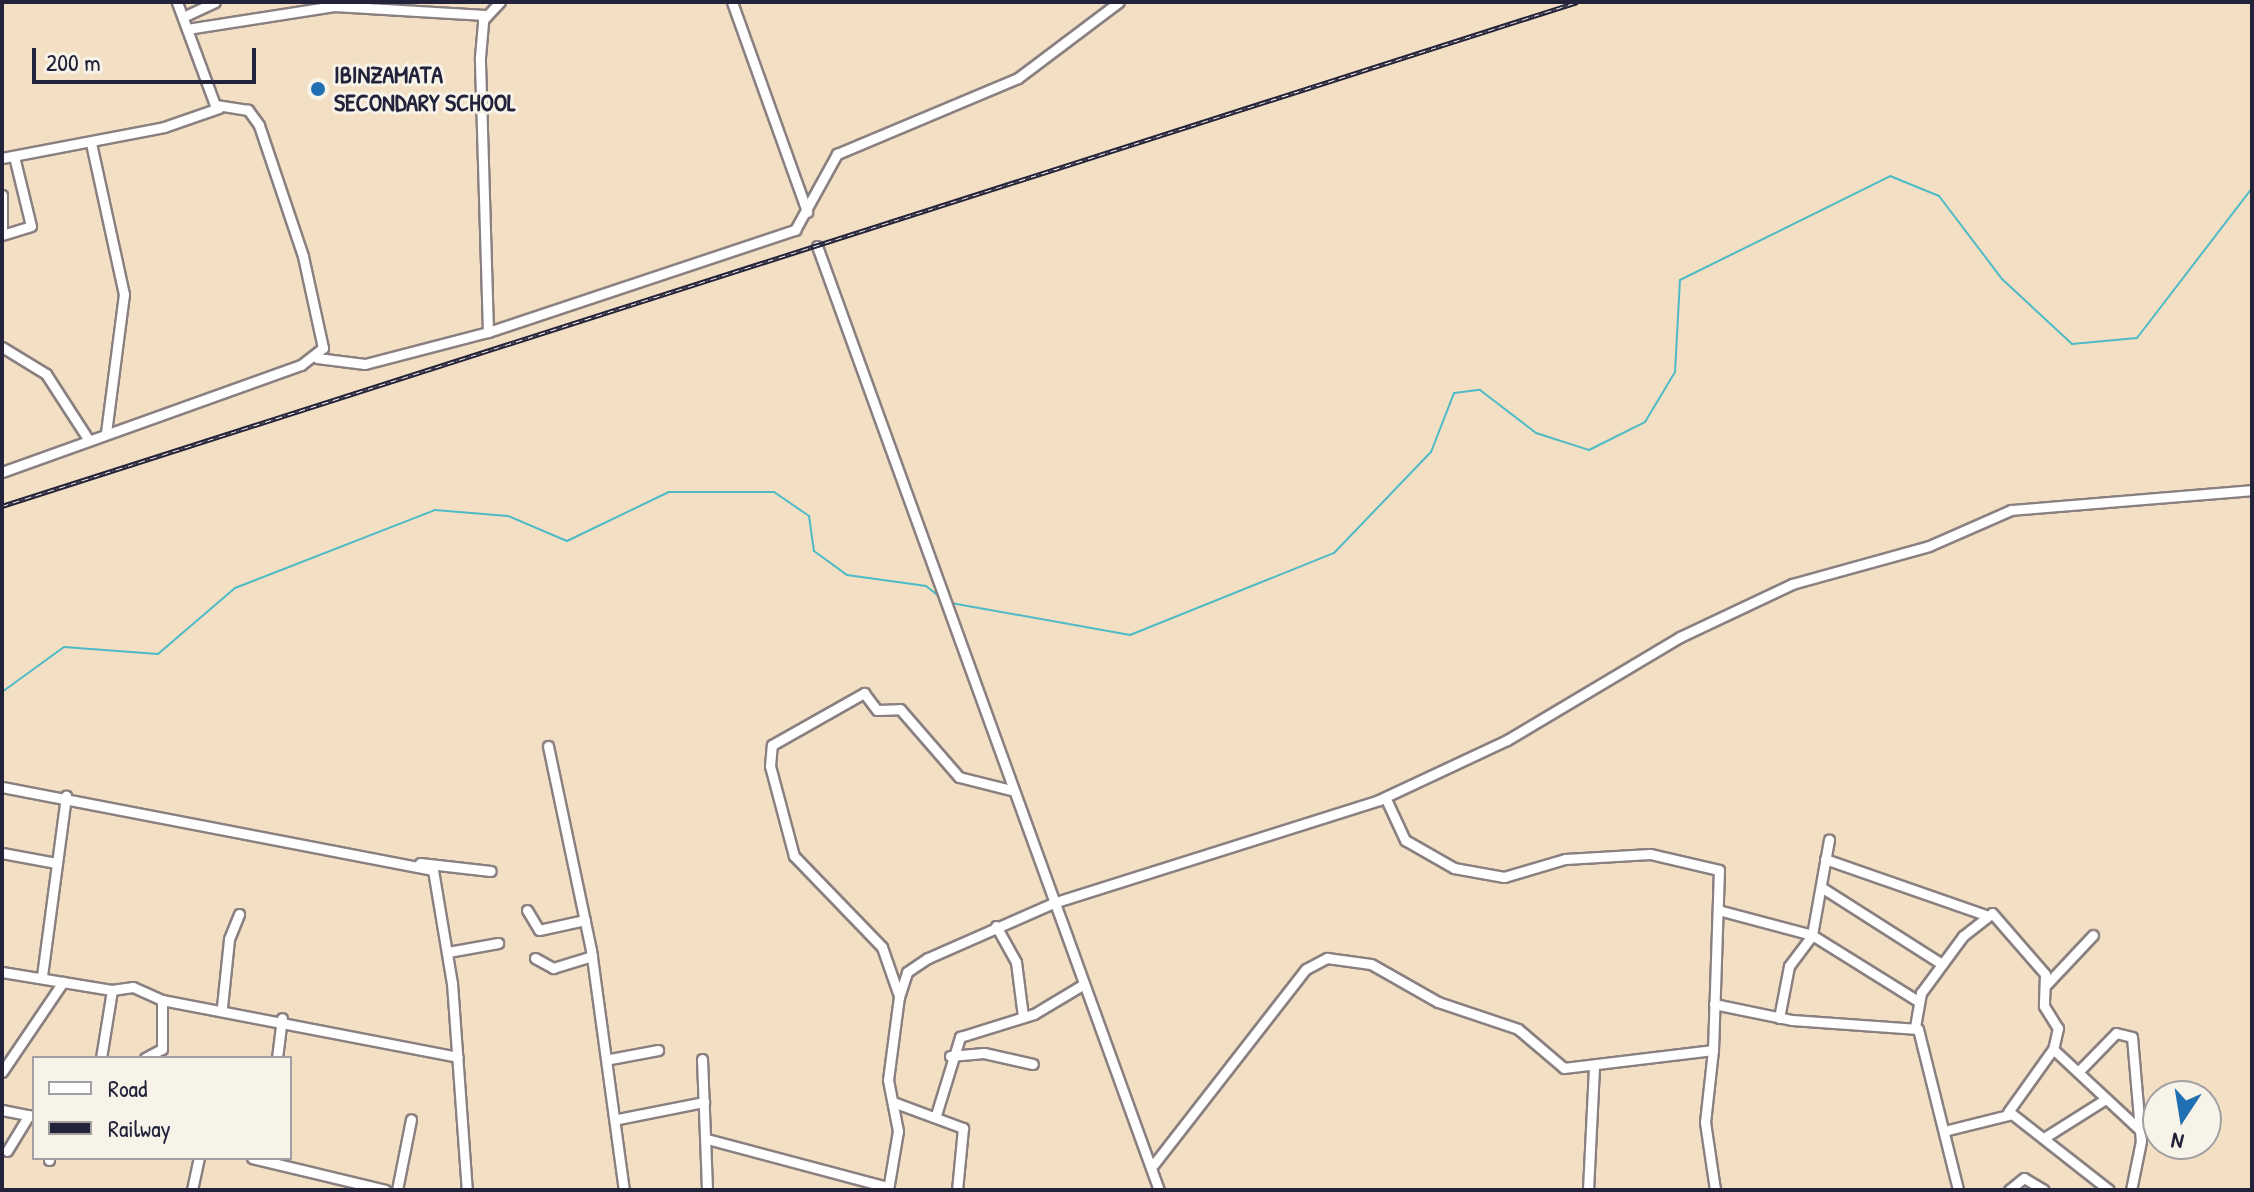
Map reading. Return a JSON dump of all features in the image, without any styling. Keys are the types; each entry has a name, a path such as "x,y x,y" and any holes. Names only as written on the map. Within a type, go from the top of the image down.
{"street":[{"path":"177,2 219,108"},
{"path":"187,29 316,5 374,4 485,15 500,2"},
{"path":"732,2 807,212"},
{"path":"2,472 317,358 365,364 488,332 725,258 795,230 837,154 1018,78 1119,2"},
{"path":"183,17 209,3"},
{"path":"485,15 488,332"},
{"path":"2,158 91,143 219,108 248,110 266,141 321,333 317,358"},
{"path":"91,143 124,294 106,432"},
{"path":"2,235 31,226 14,156"},
{"path":"2,195 2,228"},
{"path":"817,246 1011,790 1154,1164 1159,1190"},
{"path":"2,347 46,374 88,439"},
{"path":"707,1139 888,1189 898,1131 888,1080 899,997 914,966 996,926 1053,903 1385,797 1547,718 1680,637 1804,580 1929,546 2011,510 2252,490"},
{"path":"899,997 882,947 794,856 770,766 772,745 863,693 877,710 899,709 959,777 1011,790"},
{"path":"548,746 585,920 610,1059 624,1190"},
{"path":"2,787 66,796 175,823 420,863 491,871"},
{"path":"42,976 66,796"},
{"path":"1385,797 1405,840 1454,868 1504,877 1565,859 1668,857 1719,870 1713,1050 1705,1122 1715,1190"},
{"path":"1779,1018 1789,966 1812,935 1829,840"},
{"path":"2,853 56,863"},
{"path":"1825,859 1986,915 2018,935 2047,984"},
{"path":"420,863 438,880 458,1057 467,1190"},
{"path":"1821,887 1942,964"},
{"path":"527,910 539,930 585,920"},
{"path":"1718,910 1812,935 1918,1001"},
{"path":"222,1007 229,939 239,914"},
{"path":"1958,1190 1915,1027 1918,1001 1942,964 1986,915"},
{"path":"996,926 1016,962 1023,1017"},
{"path":"1944,1131 2008,1112 2053,1049 2058,1028 2044,1006 2047,984 2093,935"},
{"path":"448,952 498,943"},
{"path":"535,958 553,968 592,956"},
{"path":"1154,1164 1306,969 1327,958 1371,964 1438,1002 1518,1029 1550,1049 1562,1067 1594,1069 1713,1050"},
{"path":"2,972 42,976 112,990 133,987 162,1000 282,1018 458,1057"},
{"path":"2,1072 63,982"},
{"path":"936,1115 950,1056 962,1036 1023,1017 1084,984"},
{"path":"101,1056 112,990"},
{"path":"149,1056 162,1049 162,1000"},
{"path":"1714,1004 1779,1018 1915,1027"},
{"path":"277,1056 282,1018"},
{"path":"2078,1072 2116,1033 2130,1035 2139,1059 2140,1130 2131,1190"},
{"path":"2053,1049 2104,1100 2140,1130"},
{"path":"610,1059 658,1050"},
{"path":"950,1056 984,1053 1033,1064"},
{"path":"702,1059 707,1190"},
{"path":"1588,1190 1594,1069"},
{"path":"2047,1136 2104,1100"},
{"path":"618,1119 704,1102"},
{"path":"893,1102 936,1115 966,1132 957,1190"},
{"path":"2,1110 31,1115 7,1151"},
{"path":"2008,1112 2047,1136 2109,1190"},
{"path":"397,1190 411,1119"},
{"path":"192,1190 199,1160"},
{"path":"260,1160 385,1190"},
{"path":"2009,1190 2024,1178 2044,1190"}],"waterway":[{"path":"951,603 1130,635 1334,553 1431,452 1454,393 1480,390 1536,433 1589,450 1645,422 1675,372 1680,280 1890,176 1939,196 2002,279 2072,344 2137,338 2252,188"},
{"path":"2,692 64,647 158,654 235,588 435,510 508,516 567,541 669,492 774,492 809,516 814,551 847,575 926,586 939,596"}],"railway":[{"path":"2,506 1577,2"}],"place":[{"name":"IBINZAMATA SECONDARY SCHOOL","path":"318,89"}]}
